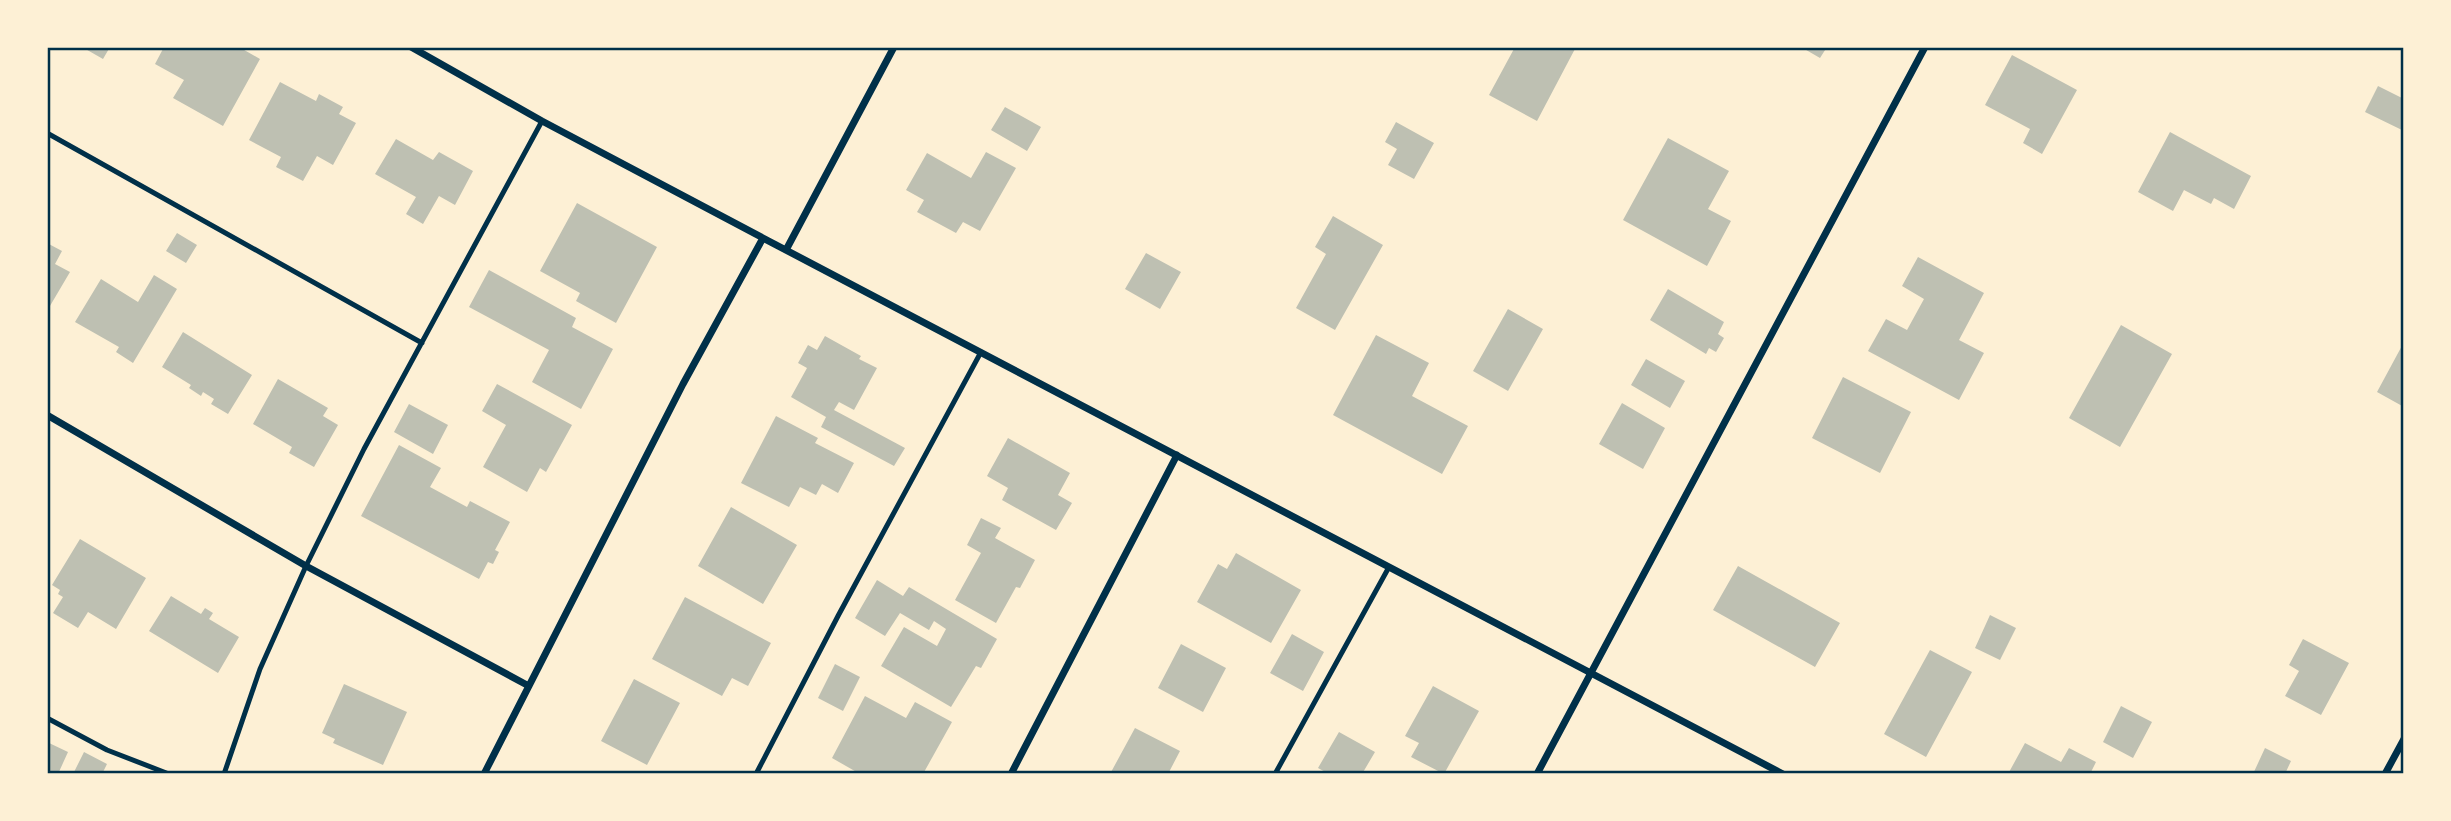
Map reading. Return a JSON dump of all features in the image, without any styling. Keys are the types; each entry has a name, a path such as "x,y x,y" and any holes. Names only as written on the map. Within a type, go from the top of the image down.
{"street":[{"path":"411,47 542,121 1783,774"},
{"path":"786,250 894,47"},
{"path":"1537,774 1925,47"},
{"path":"484,774 527,685 677,396 763,238"},
{"path":"47,415 306,566 527,685"},
{"path":"1011,774 1177,455"},
{"path":"2385,774 2404,739"}],"lane":[{"path":"224,774 260,670 306,566 364,449 542,121"},
{"path":"47,133 422,343"},
{"path":"756,774 981,352"},
{"path":"1275,774 1389,567"},
{"path":"47,718 107,750 169,774"}],"building":[{"path":"82,47 110,47 103,59"},
{"path":"164,47 239,47 260,59 223,126 173,98 184,80 155,64"},
{"path":"1515,47 1576,47 1537,121 1489,95"},
{"path":"1801,47 1827,47 1820,58"},
{"path":"2012,55 2077,90 2042,154 2023,143 2030,129 1985,105"},
{"path":"280,82 316,101 319,94 343,107 339,114 356,123 333,165 317,156 303,181 276,167 281,157 249,140"},
{"path":"2378,86 2404,99 2404,131 2365,112"},
{"path":"1005,107 1041,127 1027,151 991,130"},
{"path":"1396,122 1434,143 1414,179 1388,165 1397,149 1385,142"},
{"path":"2170,132 2251,176 2234,209 2214,198 2211,204 2184,190 2173,211 2138,192"},
{"path":"1668,138 1729,171 1708,209 1731,221 1707,266 1623,220"},
{"path":"396,139 433,160 439,152 473,171 455,205 439,196 423,224 406,214 416,197 375,174"},
{"path":"986,152 1016,168 980,231 963,222 956,233 917,212 924,200 906,190 927,153 971,178"},
{"path":"577,203 657,247 616,323 576,301 580,293 540,271"},
{"path":"1333,216 1383,245 1335,330 1296,308 1326,254 1315,247"},
{"path":"177,233 197,245 186,263 166,251"},
{"path":"47,243 62,251 55,264 70,272 47,311"},
{"path":"1146,253 1181,272 1160,309 1125,289"},
{"path":"1918,257 1984,293 1959,340 1984,353 1959,400 1868,351 1886,319 1907,330 1924,299 1902,286"},
{"path":"489,270 576,318 572,327 613,349 581,409 532,382 549,350 469,307"},
{"path":"154,275 177,289 133,363 116,352 119,347 75,322 101,279 138,302"},
{"path":"1668,289 1724,322 1718,334 1724,338 1716,352 1709,348 1706,354 1650,320"},
{"path":"1508,309 1543,329 1508,391 1473,371"},
{"path":"2121,325 2172,354 2120,447 2069,418"},
{"path":"183,332 252,375 228,414 211,404 214,399 203,392 201,396 189,388 191,385 162,367"},
{"path":"1376,335 1429,363 1412,396 1468,426 1442,474 1333,415"},
{"path":"825,336 877,368 854,410 839,402 834,410 905,448 894,466 821,427 826,417 791,397 807,368 798,363 808,345 817,350"},
{"path":"2404,342 2404,407 2377,392"},
{"path":"1646,359 1685,381 1670,408 1631,385"},
{"path":"1843,377 1911,412 1880,473 1812,438"},
{"path":"278,379 328,408 323,416 338,425 314,467 289,453 292,447 253,424"},
{"path":"497,384 572,425 546,472 540,468 527,492 483,467 506,425 482,411"},
{"path":"1622,403 1665,428 1643,469 1599,444"},
{"path":"409,404 448,425 433,454 394,432"},
{"path":"776,416 818,438 815,443 854,463 838,493 822,484 816,495 800,487 789,507 741,483"},
{"path":"1008,438 1070,473 1058,495 1072,503 1056,530 1002,500 1008,488 987,476"},
{"path":"399,445 441,468 430,487 467,507 470,501 510,522 495,550 499,552 493,564 488,562 479,579 361,516"},
{"path":"731,507 797,545 763,604 698,566"},
{"path":"981,518 1001,528 995,538 1035,560 996,623 955,600 981,553 967,545"},
{"path":"80,539 146,578 116,629 88,612 78,628 53,613 63,597 58,594 60,590 52,585"},
{"path":"1236,553 1301,590 1271,643 1197,602 1218,564 1227,569"},
{"path":"1738,566 1840,623 1815,667 1713,610"},
{"path":"877,580 903,596 909,587 997,639 981,668 976,666 951,707 881,666 904,627 937,646 946,629 934,621 929,630 900,613 885,636 855,618"},
{"path":"171,596 201,614 205,608 213,613 209,619 239,637 218,673 149,631"},
{"path":"685,597 771,643 748,686 732,678 722,696 652,659"},
{"path":"1990,615 2016,628 2000,660 1975,648"},
{"path":"1292,634 1324,652 1303,691 1270,673"},
{"path":"2303,639 2349,663 2321,715 2285,696 2299,671 2289,665"},
{"path":"1181,644 1226,668 1203,712 1158,688"},
{"path":"1930,650 1972,672 1926,757 1884,734"},
{"path":"835,664 860,677 843,711 818,698"},
{"path":"634,679 680,703 647,765 601,741"},
{"path":"344,684 407,712 383,765 333,743 335,739 322,733"},
{"path":"1433,686 1479,711 1444,774 1411,757 1419,743 1405,736"},
{"path":"865,696 906,718 915,702 952,722 923,774 860,774 832,758"},
{"path":"2121,706 2152,722 2133,758 2103,742"},
{"path":"1135,728 1180,751 1168,774 1110,774"},
{"path":"1339,732 1375,752 1362,774 1329,774 1318,768"},
{"path":"47,742 68,752 58,774 47,774"},
{"path":"2025,743 2061,762 2069,748 2096,762 2090,774 2008,774"},
{"path":"2265,748 2291,761 2285,774 2253,774"},
{"path":"84,752 107,764 102,774 73,774"}]}
